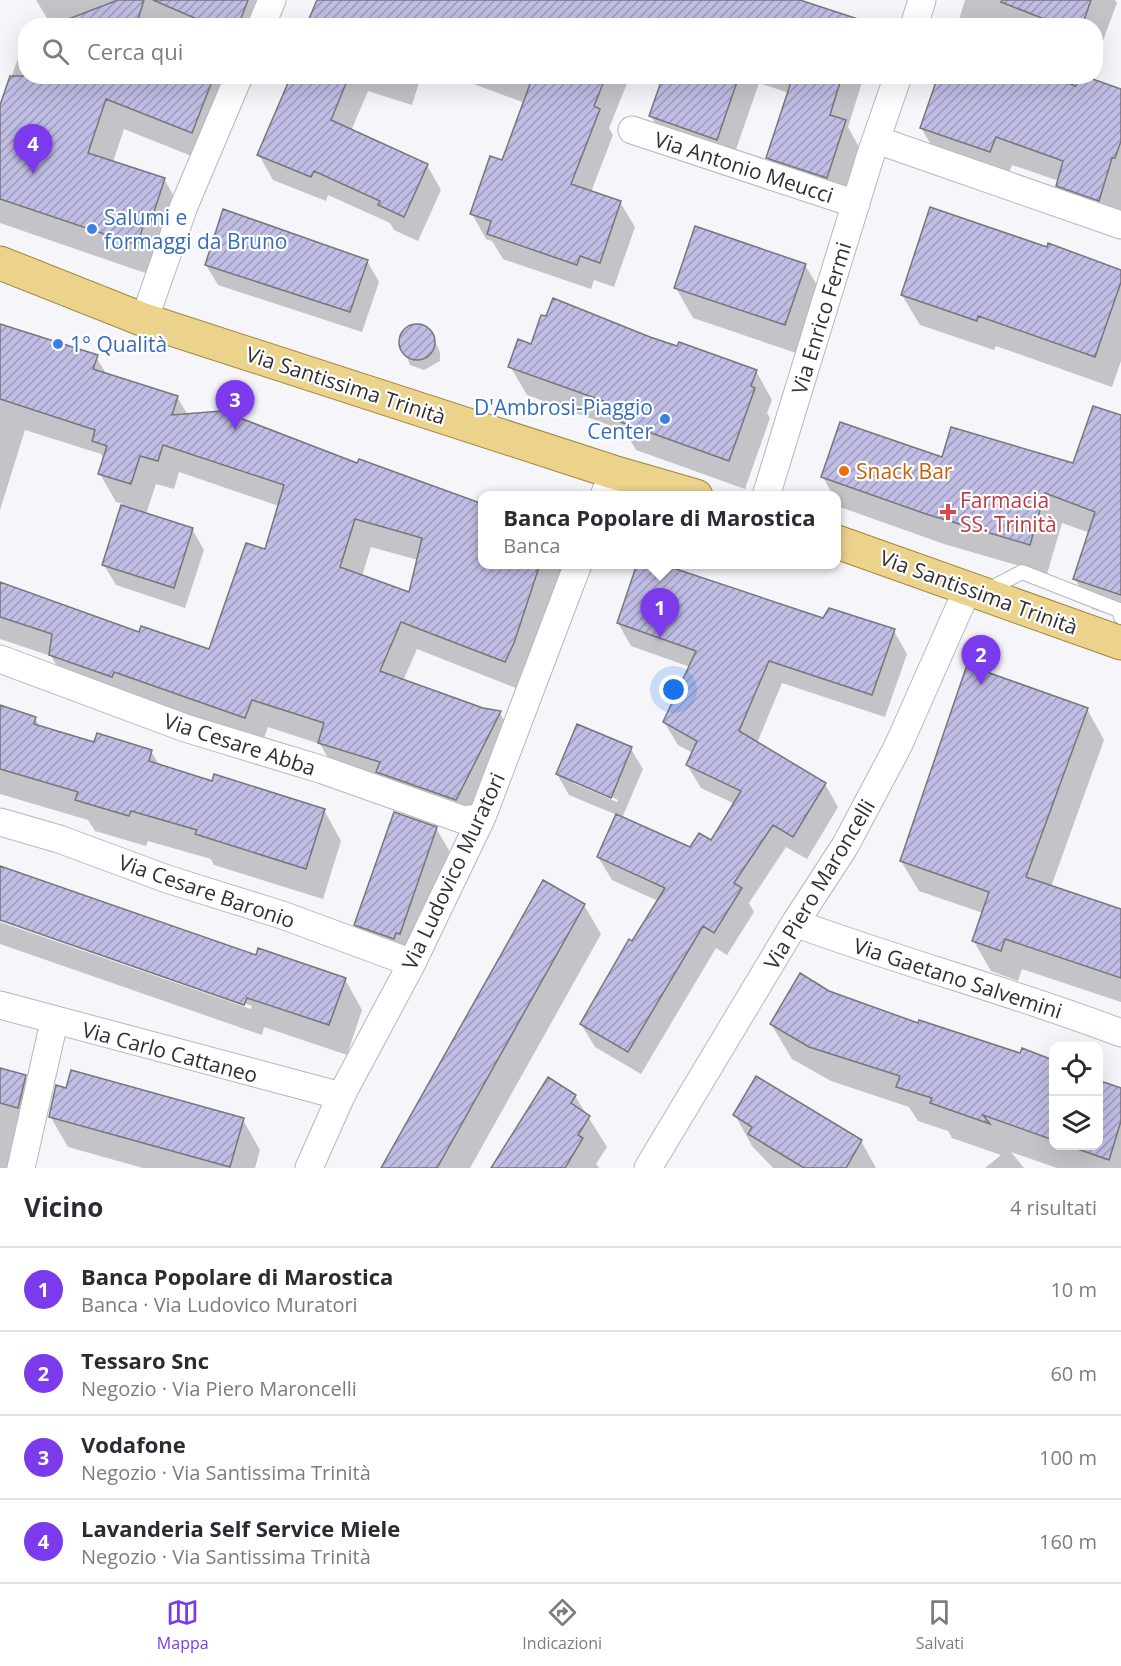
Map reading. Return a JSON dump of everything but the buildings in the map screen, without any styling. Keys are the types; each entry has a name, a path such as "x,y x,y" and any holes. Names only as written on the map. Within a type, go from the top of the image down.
{"main road":[{"name":"Via Santissima Trinità","path":"0,263 144,320 609,484 664,491"},
{"name":"Via Santissima Trinità","path":"841,543 1121,643"}],"street":[{"path":"264,18 272,0"},
{"path":"144,320 184,206 236,84"},
{"name":"Via Enrico Fermi","path":"767,491 895,84"},
{"name":"Via Antonio Meucci","path":"632,130 856,204"},
{"path":"877,140 1121,225"},
{"name":"Via Ludovico Muratori","path":"309,1168 341,1096 412,963 482,817 576,569"},
{"name":"Via Piero Maroncelli","path":"648,1168 795,923 845,846 975,591"},
{"name":"Via Cesare Abba","path":"0,659 185,728 323,770 464,820 482,817"},
{"name":"Via Cesare Baronio","path":"0,822 59,839 166,879 282,915 412,963"},
{"name":"Via Gaetano Salvemini","path":"795,923 884,956 1063,1011 1121,1033"},
{"name":"Via Carlo Cattaneo","path":"0,1005 54,1022 341,1096"},
{"path":"21,1168 54,1022"}],"lane":[{"path":"975,591 1022,572 1119,610 1121,617"}],"place":[{"name":"Lavanderia Self Service Miele","path":"33,174"},
{"name":"Salumi e formaggi da Bruno","path":"92,229"},
{"name":"1° Qualità","path":"58,344"},
{"name":"D'Ambrosi-Piaggio Center","path":"665,419"},
{"name":"Vodafone","path":"235,430"},
{"name":"Snack Bar","path":"844,471"},
{"name":"Farmacia SS. Trinità","path":"948,512"},
{"name":"Banca Popolare di Marostica","path":"660,638"},
{"name":"Tessaro Snc","path":"981,685"}]}
